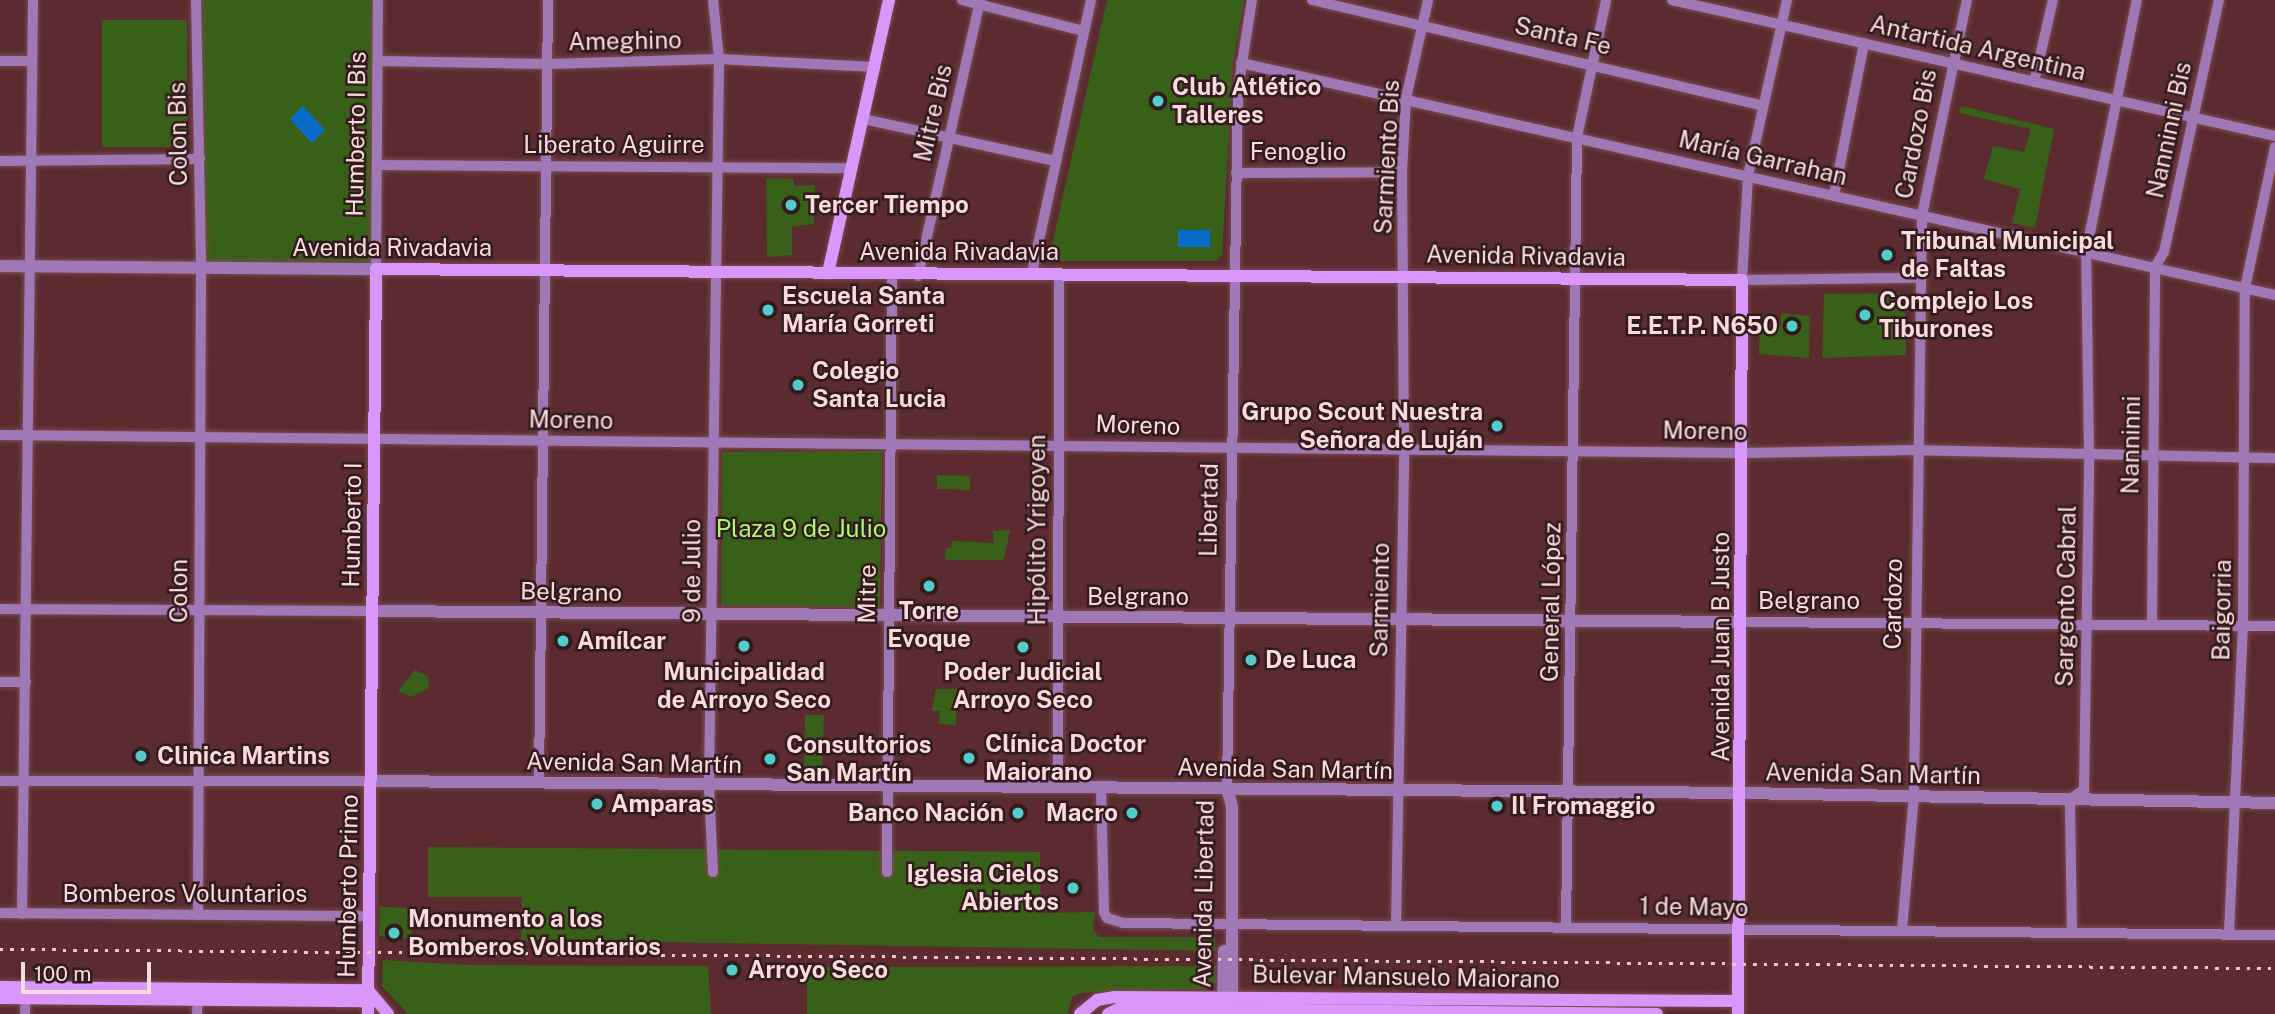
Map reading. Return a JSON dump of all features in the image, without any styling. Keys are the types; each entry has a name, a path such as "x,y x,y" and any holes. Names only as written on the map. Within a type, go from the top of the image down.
{"main road":[{"path":"828,273 889,0"},
{"name":"Avenida Rivadavia","path":"376,269 716,269 918,276 1032,273 1742,280"},
{"name":"Humberto I","path":"371,781 376,269"},
{"name":"Avenida Juan B Justo","path":"1738,1007 1742,793 1742,280"},
{"name":"Humberto Primo","path":"368,1005 371,781"},
{"path":"0,987 25,993"},
{"path":"0,998 25,993 198,994 368,1005 387,1013"},
{"path":"368,1005 387,1013"},
{"name":"Bulevar Mansuelo Maiorano","path":"1108,1014 1120,1008 1228,1006"},
{"name":"Bulevar Mansuelo Maiorano","path":"1080,1014 1098,1007 1738,1007"},
{"name":"Bulevar Mansuelo Maiorano","path":"1573,1008 1657,1014"}],"street":[{"path":"22,914 33,0"},
{"name":"Colon Bis","path":"197,0 201,268"},
{"name":"Humberto I Bis","path":"376,269 378,0"},
{"path":"539,782 542,269 548,0"},
{"name":"9 de Julio","path":"713,0 719,59 709,787 713,872"},
{"path":"962,0 1084,31"},
{"path":"1032,273 1091,0"},
{"name":"Libertad","path":"1227,788 1232,274 1241,63 1252,0"},
{"name":"Santa Fe","path":"1312,0 1763,106"},
{"name":"Sarmiento Bis","path":"1404,275 1402,172 1406,98 1428,0"},
{"name":"General López","path":"1566,927 1573,620 1577,137 1606,0"},
{"name":"Antartida Argentina","path":"1672,0 2275,136"},
{"path":"1742,280 1748,176 1787,0"},
{"name":"Cardozo Bis","path":"1918,278 1922,215 1966,0"},
{"path":"2034,82 2053,0"},
{"name":"Sargento Cabral","path":"2072,932 2070,799 2084,790 2089,455 2086,252 2137,0"},
{"name":"Nanninni Bis","path":"2155,267 2164,252 2219,0"},
{"name":"Mitre Bis","path":"918,276 980,3"},
{"path":"1835,195 1864,43"},
{"name":"Ameghino","path":"378,61 547,64 719,59 874,67"},
{"path":"0,61 32,61"},
{"name":"María Garrahan","path":"1241,63 2275,295"},
{"path":"863,119 1056,161"},
{"name":"Baigorria","path":"2229,933 2238,802 2243,625 2245,288 2275,147"},
{"path":"0,161 200,159"},
{"name":"Liberato Aguirre","path":"377,164 852,168"},
{"name":"Fenoglio","path":"1236,173 1402,172"},
{"name":"Avenida Rivadavia","path":"0,266 376,269"},
{"name":"Nanninni","path":"2152,622 2155,267"},
{"name":"Colon","path":"198,915 201,268"},
{"name":"Hipólito Yrigoyen","path":"1058,786 1059,274"},
{"name":"Mitre","path":"887,872 885,787 892,275"},
{"name":"Sarmiento","path":"1396,926 1404,450 1404,275"},
{"name":"Avenida Rivadavia","path":"1742,280 1918,278"},
{"name":"Cardozo","path":"1902,930 1914,796 1913,621 1918,278"},
{"name":"Moreno","path":"0,435 890,445 1059,443 1231,448 1743,453 1916,450 2152,458 2275,458"},
{"name":"Belgrano","path":"0,609 1401,620 2085,624 2152,622 2275,626"},
{"path":"0,682 26,682"},
{"name":"Avenida San Martín","path":"0,780 539,782 709,787 1058,786 1398,792 1742,793 2275,803"},
{"name":"1 de Mayo","path":"1101,788 1104,912 1113,921 2275,935"},
{"name":"Avenida Libertad","path":"1227,788 1228,1006"},
{"name":"Bomberos Voluntarios","path":"0,913 369,916"},
{"path":"25,993 25,1014"},
{"path":"197,1014 198,994"}],"green space":[{"path":"196,0 378,0 376,269 201,268"},
{"name":"Club Atlético Talleres","path":"1107,0 1244,0 1233,62 1222,255 1216,261 1053,261 1050,254"},
{"path":"102,20 187,20 187,147 102,147"},
{"path":"1961,106 2054,129 2035,228 2012,223 2020,189 1984,179 1993,146 2024,152 2031,129 1959,113"},
{"name":"Tercer Tiempo","path":"766,178 794,179 794,186 815,185 814,224 792,227 792,255 767,257"},
{"name":"Complejo Los Tiburones","path":"1905,293 1906,355 1822,358 1824,294"},
{"path":"1781,313 1810,316 1809,358 1759,354 1760,316 1765,315 1765,325 1781,325"},
{"name":"Plaza 9 de Julio","path":"882,451 880,607 721,606 722,452"},
{"path":"937,475 970,476 970,490 937,489"},
{"path":"1010,530 1004,560 945,560 946,548 952,548 952,541 994,543 993,531"},
{"path":"415,670 428,676 429,688 411,697 398,691"},
{"path":"936,689 957,689 956,725 939,724 940,711 932,711"},
{"path":"805,715 824,715 822,766 804,767"},
{"path":"428,847 1040,852 1041,913 1095,912 1093,930 1099,937 1215,937 1216,951 521,940 522,897 428,897"},
{"path":"380,907 412,908 411,939 379,936"},
{"path":"383,960 468,965 708,966 711,1014 408,1014 382,986"},
{"path":"1216,966 1216,983 1209,989 1080,993 1072,997 1068,1014 807,1014 807,967"}],"water":[{"path":"303,106 325,130 312,143 290,119"},
{"path":"1178,230 1210,230 1210,247 1178,247"}],"railway":[{"path":"0,949 2275,968"}],"place":[{"name":"Club Atlético Talleres","path":"1158,101"},
{"name":"Tercer Tiempo","path":"791,205"},
{"name":"Tribunal Municipal de Faltas","path":"1887,255"},
{"name":"Escuela Santa María Gorreti","path":"768,310"},
{"name":"Complejo Los Tiburones","path":"1865,315"},
{"name":"E.E.T.P. N650","path":"1792,326"},
{"name":"Colegio Santa Lucia","path":"798,385"},
{"name":"Grupo Scout Nuestra Señora de Luján","path":"1497,426"},
{"name":"Torre Evoque","path":"929,586"},
{"name":"Amílcar","path":"563,641"},
{"name":"Municipalidad de Arroyo Seco","path":"744,646"},
{"name":"Poder Judicial Arroyo Seco","path":"1023,647"},
{"name":"De Luca","path":"1251,660"},
{"name":"Clinica Martins","path":"141,756"},
{"name":"Clínica Doctor Maiorano","path":"969,758"},
{"name":"Consultorios San Martín","path":"770,759"},
{"name":"Amparas","path":"597,804"},
{"name":"Il Fromaggio","path":"1497,806"},
{"name":"Banco Nación","path":"1018,813"},
{"name":"Macro","path":"1132,813"},
{"name":"Iglesia Cielos Abiertos","path":"1073,888"},
{"name":"Monumento a los Bomberos Voluntarios","path":"394,933"},
{"name":"Arroyo Seco","path":"732,970"}]}
